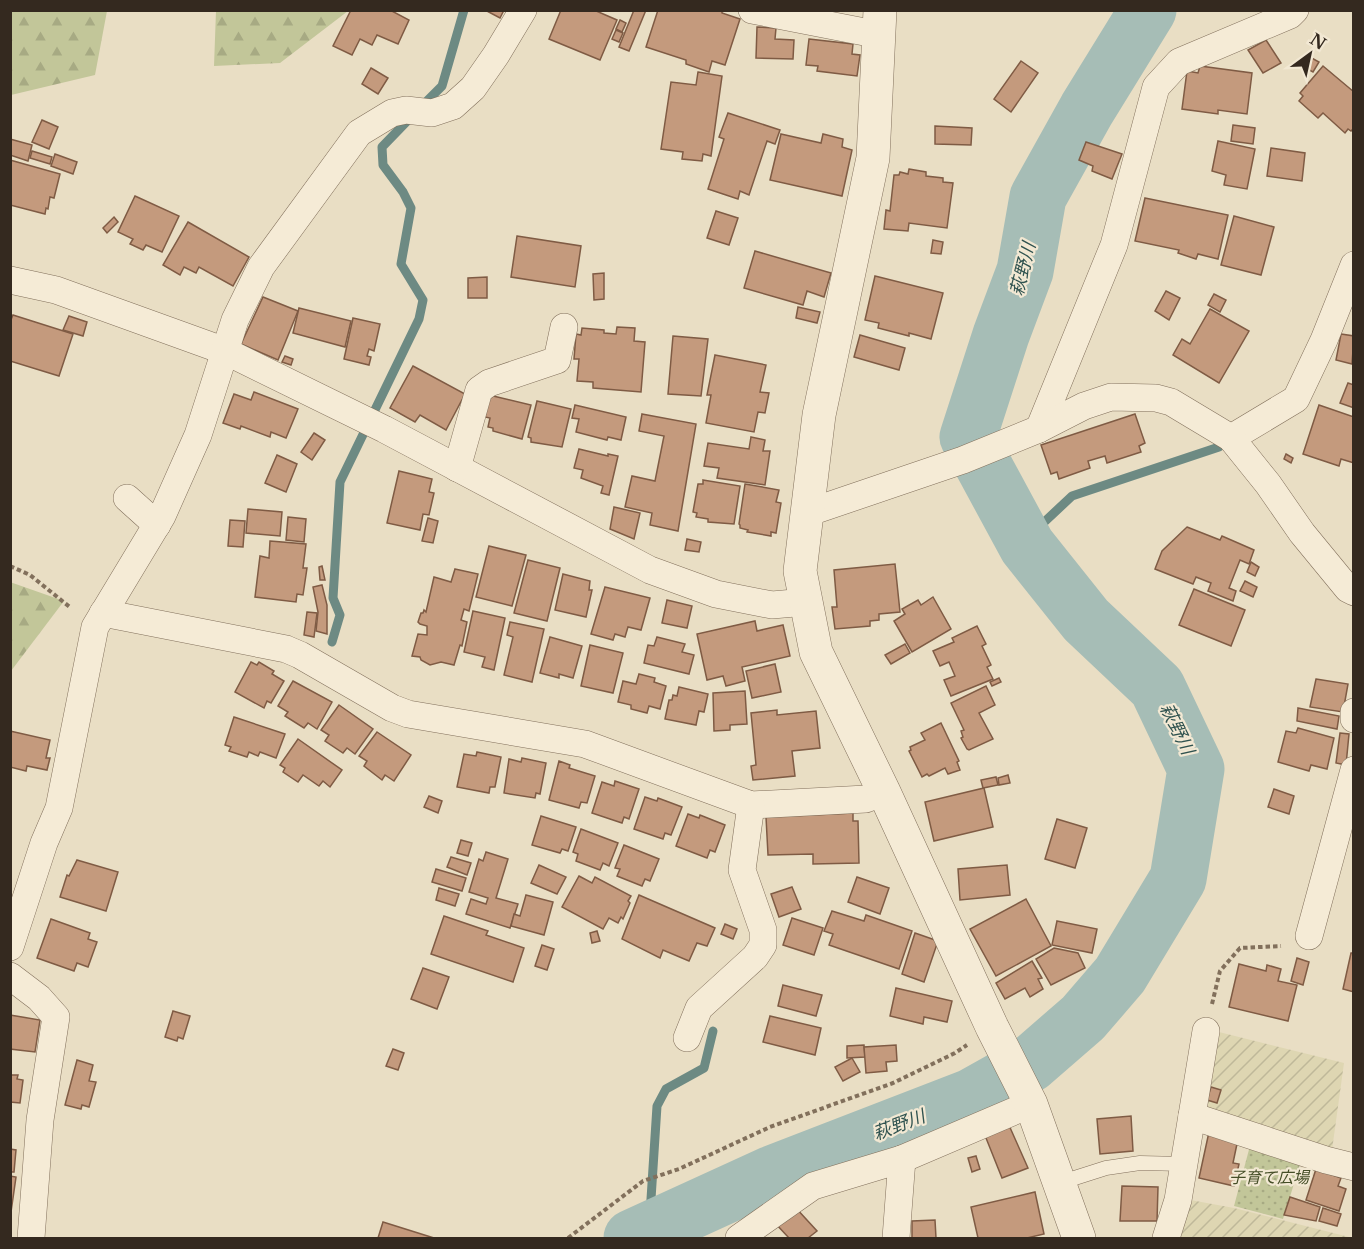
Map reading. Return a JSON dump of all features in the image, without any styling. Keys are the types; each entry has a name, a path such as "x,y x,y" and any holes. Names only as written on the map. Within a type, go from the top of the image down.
{"street":[{"path":"10,947 44,843 59,808 95,627 157,525 198,435 235,320 261,267 359,134 392,113 419,112 453,106 472,88 496,55 523,10"},
{"path":"752,10 880,23 873,158 819,415 800,571 816,652 884,792 993,1029 1031,1104 1079,1239"},
{"path":"1029,433 1114,245 1156,87 1179,62 1290,15 1295,10"},
{"path":"1230,438 1296,399 1324,340 1353,265"},
{"path":"10,280 56,290 225,351 384,429 650,570 716,594 772,604 806,602"},
{"path":"457,468 479,390 489,383 559,366 564,327"},
{"path":"807,513 963,460 1029,433 1084,406 1111,397 1156,398 1171,402 1230,438 1268,484 1308,541 1353,592"},
{"path":"127,498 157,525"},
{"path":"102,616 286,649 392,708 408,714 585,744 751,805 866,800 884,792"},
{"path":"1353,712 1353,719"},
{"path":"1309,936 1353,770"},
{"path":"687,1038 699,1008 754,957 763,945 763,930 742,870 751,805"},
{"path":"10,976 39,998 56,1017 40,1120 31,1239"},
{"path":"1166,1239 1178,1200 1206,1031"},
{"path":"739,1239 813,1186 902,1158 1031,1104"},
{"path":"1192,1116 1353,1167"},
{"path":"896,1239 902,1158"}],"lane":[{"path":"1059,1183 1106,1168 1140,1163 1184,1164"}],"path":[{"path":"10,566 30,575 79,614 102,616"},
{"path":"1206,1031 1220,971 1240,948 1266,945 1290,946 1309,936"},
{"path":"568,1239 643,1181 679,1169 770,1127 892,1083 955,1053 993,1029"}],"shaded area":[{"path":"1215,1031 1344,1063 1332,1150 1204,1112"},
{"path":"1185,1199 1234,1208 1353,1238 1174,1238"}],"green space":[{"path":"216,10 348,11 280,63 214,66"},
{"path":"10,11 107,11 95,75 11,95"},
{"path":"10,582 64,601 11,671 10,671"},
{"name":"子育て広場","path":"1251,1142 1302,1158 1283,1219 1234,1206"}],"building":[{"path":"351,10 390,10 409,20 398,44 377,35 372,45 360,39 352,55 333,46"},
{"path":"485,10 504,10 500,18"},
{"path":"561,10 594,10 617,20 600,60 549,39"},
{"path":"634,10 646,10 629,51 619,47"},
{"path":"658,10 722,10 722,13 740,19 725,65 712,61 709,72 686,64 686,60 646,47"},
{"path":"620,20 626,23 622,32 616,29"},
{"path":"757,27 776,28 775,39 794,40 793,59 756,58"},
{"path":"616,30 623,33 619,42 612,39"},
{"path":"809,39 853,44 852,54 860,55 857,76 817,71 818,66 806,65"},
{"path":"1266,40 1281,63 1263,73 1248,50"},
{"path":"1308,56 1319,62 1313,72 1302,66"},
{"path":"1021,61 1038,73 1011,112 994,99"},
{"path":"1200,66 1252,73 1247,114 1218,110 1218,114 1182,109 1187,71 1198,73"},
{"path":"1323,66 1354,92 1354,128 1351,131 1348,129 1345,133 1323,113 1318,118 1299,101 1303,96 1300,93"},
{"path":"371,68 388,78 378,94 362,84"},
{"path":"698,72 722,76 711,156 703,154 702,161 682,159 683,152 661,149 671,82 696,85"},
{"path":"728,113 780,130 775,144 767,141 749,195 740,191 738,199 708,189 724,139 719,137"},
{"path":"42,120 58,127 49,149 32,142"},
{"path":"1233,125 1255,128 1253,144 1231,141"},
{"path":"935,126 972,128 971,145 935,144"},
{"path":"781,134 821,143 823,134 843,139 842,147 852,150 842,196 770,180"},
{"path":"10,139 32,145 28,161 10,155"},
{"path":"1218,141 1255,149 1247,189 1224,185 1226,175 1212,171"},
{"path":"1086,142 1122,154 1112,179 1092,171 1093,166 1079,160"},
{"path":"1271,148 1305,153 1302,181 1267,176"},
{"path":"32,151 52,157 50,164 30,158"},
{"path":"55,154 77,162 73,174 51,166"},
{"path":"10,160 60,174 54,198 50,197 45,214 10,205"},
{"path":"909,169 926,172 926,176 943,178 943,182 953,183 947,228 909,223 908,231 884,229 886,210 890,211 894,175 899,175 900,172 908,174"},
{"path":"135,196 179,216 162,252 146,245 143,250 130,244 133,239 118,232"},
{"path":"1145,198 1228,215 1218,259 1198,254 1196,259 1178,253 1179,250 1135,241"},
{"path":"716,211 738,218 729,245 707,238"},
{"path":"1234,216 1274,227 1261,275 1221,265"},
{"path":"114,217 118,222 107,233 103,228"},
{"path":"188,222 249,257 233,286 199,267 196,273 184,267 180,275 163,265"},
{"path":"517,236 581,246 575,287 511,277"},
{"path":"933,240 943,242 941,254 931,253"},
{"path":"755,251 831,273 824,297 807,291 803,305 744,288"},
{"path":"604,273 604,299 594,300 593,274"},
{"path":"875,276 943,293 931,339 878,328 879,323 865,320"},
{"path":"487,277 487,298 468,298 468,278"},
{"path":"1166,291 1180,298 1169,320 1155,311"},
{"path":"1214,294 1226,300 1220,312 1208,305"},
{"path":"263,297 298,311 278,360 241,344"},
{"path":"798,307 820,312 817,323 796,318"},
{"path":"299,308 351,321 345,347 293,333"},
{"path":"1210,309 1249,331 1219,383 1173,355 1182,339 1190,344"},
{"path":"13,315 73,334 59,376 10,361 10,322"},
{"path":"69,316 87,322 83,336 63,330"},
{"path":"353,318 380,324 374,351 369,349 367,356 371,357 369,365 344,359"},
{"path":"617,327 635,328 634,341 645,342 641,392 593,388 593,382 577,381 579,359 574,359 576,334 581,335 582,328 604,330 604,333 616,334"},
{"path":"1341,334 1354,336 1352,364 1336,360"},
{"path":"860,335 905,348 899,370 854,357"},
{"path":"673,336 708,339 701,396 668,394"},
{"path":"715,355 766,365 760,392 769,393 765,413 758,412 754,432 706,423 711,395 707,395"},
{"path":"285,356 293,359 291,365 282,362"},
{"path":"413,366 465,394 446,430 420,415 415,422 390,408"},
{"path":"1348,383 1354,385 1354,408 1340,403"},
{"path":"254,392 298,409 286,438 271,432 270,437 241,426 240,429 223,423 234,394 251,400"},
{"path":"489,395 531,405 522,439 493,431 493,428 488,427 490,418 485,417"},
{"path":"537,401 571,409 562,447 531,442 531,438 528,437"},
{"path":"575,405 626,417 621,440 608,437 607,440 576,432 579,419 572,418"},
{"path":"1319,405 1354,417 1354,463 1341,459 1339,466 1303,454"},
{"path":"642,414 696,424 678,531 650,525 652,513 625,507 632,476 655,481 664,436 639,431"},
{"path":"1135,414 1145,443 1139,446 1141,452 1107,463 1105,456 1088,461 1090,468 1059,479 1057,472 1051,474 1041,445"},
{"path":"314,433 325,440 312,460 301,452"},
{"path":"751,437 765,440 763,451 770,451 765,485 717,478 719,468 704,466 708,443 749,449"},
{"path":"579,449 618,456 609,495 601,493 603,486 581,478 583,470 574,468"},
{"path":"1286,454 1293,458 1291,463 1284,459"},
{"path":"277,455 297,464 286,492 265,483"},
{"path":"399,471 432,479 429,492 434,493 429,515 423,514 420,530 387,523"},
{"path":"703,480 740,486 734,524 708,522 708,519 696,517 697,513 693,512 698,484 703,484"},
{"path":"745,484 779,490 776,502 781,503 776,533 771,532 771,536 747,532 748,530 740,528"},
{"path":"614,507 640,513 634,539 610,529"},
{"path":"248,509 282,512 280,536 246,533"},
{"path":"288,517 306,519 304,542 286,540"},
{"path":"428,518 438,521 433,543 422,541"},
{"path":"230,520 245,521 243,547 228,546"},
{"path":"1187,527 1220,540 1222,536 1254,550 1249,564 1240,560 1229,588 1236,591 1233,601 1208,591 1211,583 1196,577 1193,584 1155,569 1162,551"},
{"path":"687,539 701,542 699,552 685,550"},
{"path":"270,541 306,544 303,568 307,568 303,595 297,594 296,602 255,597 260,556 269,558"},
{"path":"489,546 526,555 512,606 476,597"},
{"path":"528,560 560,568 547,621 514,613"},
{"path":"1251,562 1259,567 1255,576 1247,572"},
{"path":"895,564 900,612 879,614 879,620 870,621 870,626 835,629 832,607 837,607 834,570"},
{"path":"322,566 325,580 320,580 319,567"},
{"path":"455,569 478,574 469,611 464,609 461,620 467,622 462,646 460,645 454,665 441,662 430,665 420,657 412,656 418,634 427,635 427,626 418,622 421,613 424,610 426,612 434,577 451,582"},
{"path":"563,574 590,581 589,590 592,590 586,617 555,610"},
{"path":"1245,581 1257,587 1253,597 1240,591"},
{"path":"322,585 327,605 327,634 316,631 318,612 313,587"},
{"path":"605,587 650,598 641,630 628,627 625,637 615,634 613,640 591,634"},
{"path":"1194,589 1245,610 1231,646 1179,625"},
{"path":"933,597 951,629 912,652 894,621 905,614 902,609 918,600 921,605"},
{"path":"667,600 692,606 687,628 662,623"},
{"path":"473,611 505,618 494,670 482,667 485,657 464,652"},
{"path":"307,612 317,613 314,637 304,635"},
{"path":"755,621 757,631 783,625 790,656 742,667 745,681 726,686 723,676 707,680 697,634"},
{"path":"510,622 544,629 532,682 504,675 513,637 507,635"},
{"path":"977,626 986,644 982,646 991,665 987,667 993,679 951,696 944,680 955,676 949,662 940,666 933,651 954,642 952,638"},
{"path":"550,637 582,646 573,678 559,674 559,678 540,673"},
{"path":"657,637 685,644 682,652 694,655 689,674 644,663 648,645 654,646"},
{"path":"905,644 910,653 891,664 885,655"},
{"path":"590,645 623,653 613,693 581,686"},
{"path":"251,662 257,665 259,662 274,671 272,674 284,681 271,703 267,701 264,708 235,692"},
{"path":"775,664 781,692 752,698 746,671"},
{"path":"639,674 655,678 654,682 666,686 660,709 649,706 647,713 631,709 631,705 618,702 623,681 636,684"},
{"path":"999,678 1001,682 992,686 990,682"},
{"path":"1316,679 1348,684 1343,712 1310,707"},
{"path":"293,681 332,702 317,729 308,723 304,728 285,716 288,712 278,706"},
{"path":"986,686 995,705 979,713 993,739 969,750 961,738 963,737 961,731 964,730 951,703"},
{"path":"679,687 708,694 704,712 699,711 696,725 665,719 669,700 672,700 673,695 677,696"},
{"path":"745,691 747,724 730,725 730,730 714,731 713,693"},
{"path":"339,705 373,729 355,754 347,748 343,753 325,741 329,735 321,730"},
{"path":"1298,708 1339,716 1337,729 1297,721"},
{"path":"777,710 777,715 816,711 820,748 792,751 795,776 753,780 751,766 756,765 751,713"},
{"path":"234,717 285,734 276,758 260,752 258,756 249,752 247,757 229,751 231,747 225,745"},
{"path":"941,723 959,761 957,762 960,770 948,774 945,768 922,777 909,751 910,747 925,740 921,733"},
{"path":"1298,728 1334,738 1327,769 1311,765 1309,771 1278,762 1286,731 1296,733"},
{"path":"10,731 50,740 46,758 50,758 47,770 27,766 26,771 10,767"},
{"path":"377,732 411,755 394,781 385,775 382,780 364,766 367,761 359,756"},
{"path":"1340,733 1349,734 1346,765 1336,763"},
{"path":"298,739 342,770 330,787 323,781 319,786 303,775 298,782 283,772 285,768 280,765"},
{"path":"477,752 501,757 495,787 490,787 489,793 457,787 464,754 476,756"},
{"path":"522,758 546,763 540,794 536,793 535,798 504,793 509,759 521,762"},
{"path":"559,761 570,765 569,768 595,776 587,803 581,802 579,808 549,800"},
{"path":"1008,775 1010,783 999,785 998,778"},
{"path":"996,777 998,785 983,788 981,780"},
{"path":"615,781 639,789 629,819 624,817 622,823 592,813 602,782 614,786"},
{"path":"984,788 993,827 934,841 925,802"},
{"path":"1274,789 1294,796 1289,814 1268,807"},
{"path":"429,796 442,801 438,813 424,807"},
{"path":"645,797 657,801 658,798 682,807 671,835 665,833 663,839 634,829"},
{"path":"853,813 853,821 858,821 859,863 813,864 813,854 768,855 766,817"},
{"path":"688,814 699,818 700,815 725,825 715,852 710,850 707,858 676,846"},
{"path":"541,816 576,827 568,851 562,849 560,853 532,845"},
{"path":"1057,819 1087,828 1075,868 1045,859"},
{"path":"581,829 618,843 609,866 603,863 600,870 576,861 578,854 573,852"},
{"path":"461,840 472,843 468,856 457,853"},
{"path":"624,845 659,859 650,881 645,879 642,886 617,876 620,869 615,868"},
{"path":"486,852 508,859 496,898 518,904 510,928 466,914 471,899 486,904 488,898 469,892 479,859 483,861"},
{"path":"451,857 471,863 467,875 447,867"},
{"path":"77,860 118,872 106,911 60,897 67,875 69,876"},
{"path":"539,865 566,877 557,894 531,883"},
{"path":"1007,865 1010,895 960,900 958,869"},
{"path":"436,869 466,878 462,891 432,882"},
{"path":"579,876 592,883 595,877 631,896 623,919 621,917 618,923 609,918 603,929 562,907"},
{"path":"857,877 889,888 880,914 848,902"},
{"path":"792,887 801,909 779,917 771,894"},
{"path":"439,888 459,894 455,906 436,900"},
{"path":"526,895 553,902 544,935 511,926 514,914 520,916"},
{"path":"639,895 715,928 707,946 697,943 689,961 663,950 660,958 622,939"},
{"path":"1026,899 1051,946 996,976 970,929"},
{"path":"832,911 864,921 866,915 912,931 899,969 829,945 833,934 824,931"},
{"path":"444,916 488,931 486,935 524,948 513,982 431,954"},
{"path":"792,918 823,928 814,955 783,945"},
{"path":"51,919 90,933 88,939 97,942 88,967 77,963 74,971 37,958"},
{"path":"1057,921 1097,929 1092,953 1052,945"},
{"path":"725,924 737,929 733,939 721,934"},
{"path":"597,931 600,941 592,943 590,933"},
{"path":"915,933 938,941 924,982 902,974"},
{"path":"542,945 554,949 547,970 535,966"},
{"path":"1054,948 1078,953 1085,968 1051,985 1036,959"},
{"path":"1351,953 1354,953 1354,992 1343,989"},
{"path":"1297,958 1309,962 1303,985 1291,981"},
{"path":"1032,961 1042,978 1038,979 1043,989 1030,997 1025,988 1005,999 996,983"},
{"path":"1239,964 1266,971 1267,965 1281,969 1278,981 1297,985 1288,1021 1229,1007"},
{"path":"423,968 449,977 437,1009 411,999"},
{"path":"783,985 822,995 816,1016 778,1006"},
{"path":"896,988 952,1001 947,1022 924,1017 923,1024 890,1016"},
{"path":"173,1011 190,1016 183,1039 178,1037 177,1041 165,1037"},
{"path":"10,1015 40,1020 35,1052 10,1049"},
{"path":"770,1016 821,1028 815,1055 763,1042"},
{"path":"864,1045 865,1057 847,1058 847,1046"},
{"path":"896,1045 897,1061 886,1062 887,1071 866,1073 864,1047"},
{"path":"393,1049 404,1053 398,1070 386,1066"},
{"path":"852,1058 860,1072 843,1081 835,1067"},
{"path":"77,1060 93,1065 89,1081 96,1082 89,1107 82,1105 81,1109 65,1105"},
{"path":"10,1071 11,1075 18,1075 17,1079 23,1080 20,1103 10,1102"},
{"path":"1211,1087 1221,1090 1217,1103 1207,1100"},
{"path":"1131,1116 1133,1151 1100,1154 1097,1119"},
{"path":"1008,1123 1028,1168 1002,1178 984,1133"},
{"path":"1209,1132 1238,1139 1233,1163 1239,1164 1234,1186 1199,1178"},
{"path":"10,1149 16,1150 14,1172 10,1172"},
{"path":"976,1156 980,1169 972,1172 968,1158"},
{"path":"1316,1169 1341,1178 1338,1186 1346,1189 1339,1211 1306,1200"},
{"path":"10,1176 16,1177 11,1212 10,1212"},
{"path":"1122,1186 1158,1187 1157,1221 1120,1221"},
{"path":"1035,1192 1044,1234 1027,1238 978,1238 971,1207"},
{"path":"1290,1197 1320,1207 1316,1221 1284,1215"},
{"path":"795,1207 817,1231 808,1238 789,1238 776,1224"},
{"path":"1323,1208 1341,1214 1337,1226 1319,1221"},
{"path":"935,1220 936,1238 912,1238 912,1221"},
{"path":"383,1222 434,1238 378,1238"}],"waterway":[{"path":"421,107 442,86 464,10"},
{"name":"萩野川","path":"632,1238 772,1174 971,1097 1030,1064 1083,1018 1120,975 1178,879 1196,769 1157,687 1086,620 1027,546 968,437 1001,335 1025,271 1038,197 1087,109 1148,10"},
{"path":"332,642 340,615 333,598 340,482 419,319 423,300 401,264 411,208 403,192 383,165 382,147 411,117"},
{"path":"1024,541 1072,496 1219,447"},
{"path":"649,1230 657,1106 666,1089 704,1068 713,1031"}]}
